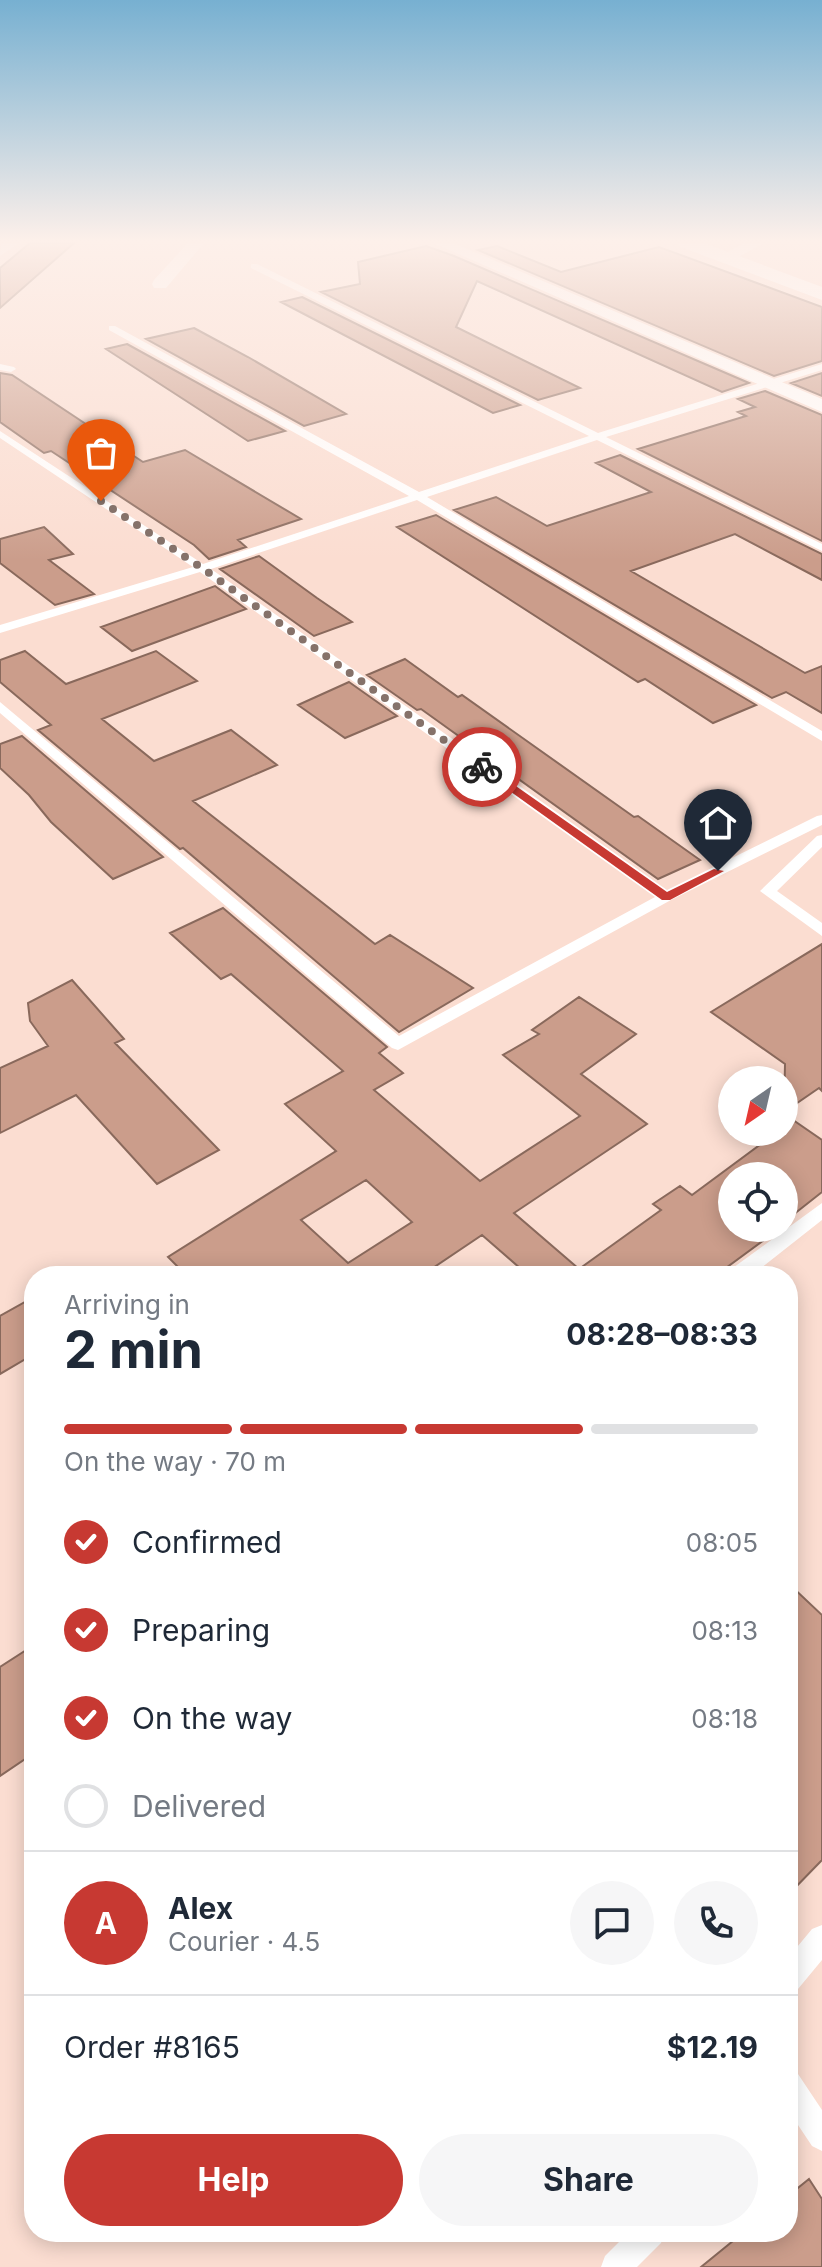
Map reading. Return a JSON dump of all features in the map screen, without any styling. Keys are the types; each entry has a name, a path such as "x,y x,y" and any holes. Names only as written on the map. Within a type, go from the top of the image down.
{"street":[{"path":"689,349 822,406"}],"lane":[{"path":"150,349 418,496 822,737"},
{"path":"420,349 822,548"},
{"path":"0,629 202,568 596,437 822,367"},
{"path":"0,434 202,568 666,897"},
{"path":"0,706 398,1044 666,897 822,819"},
{"path":"822,839 768,891 822,931"},
{"path":"750,1266 822,1210"},
{"path":"798,1967 822,1939"},
{"path":"798,2099 822,2136"},
{"path":"616,2267 640,2242"}],"building":[{"path":"106,349 136,349 285,431 248,441"},
{"path":"164,349 233,349 346,414 304,426"},
{"path":"370,349 407,349 520,405 493,413"},
{"path":"435,349 500,349 580,388 538,400"},
{"path":"627,349 670,349 749,383 722,392"},
{"path":"710,349 822,349 822,361 774,376"},
{"path":"0,373 12,375 143,462 185,450 301,519 238,540 246,547 209,559 194,545 51,451 44,453 0,422"},
{"path":"822,373 822,396 791,383"},
{"path":"765,391 822,415 822,541 638,449 746,416 738,412 755,407 738,399"},
{"path":"620,455 822,554 822,580 735,534 631,571 805,673 822,666 822,713 786,692 772,698 454,510 496,497 547,526 651,492 596,463"},
{"path":"436,515 756,705 713,723 645,679 638,682 397,527"},
{"path":"44,527 73,554 49,560 94,594 55,605 0,563 0,539"},
{"path":"259,556 352,622 314,636 220,569"},
{"path":"215,586 246,609 132,651 101,627"},
{"path":"25,651 66,684 156,651 197,681 102,719 154,761 231,730 277,765 193,801 375,944 390,935 473,988 399,1032 183,848 180,849 38,730 51,725 0,682 0,660"},
{"path":"405,659 700,860 658,879 421,709 417,710 367,675"},
{"path":"349,682 397,716 345,738 298,705"},
{"path":"22,736 163,857 113,879 51,822 29,795 0,768 0,744"},
{"path":"223,908 387,1047 379,1053 403,1073 374,1090 480,1181 580,1116 503,1055 539,1034 532,1030 579,997 636,1034 581,1074 647,1124 514,1213 576,1266 518,1266 482,1235 436,1266 177,1266 168,1257 336,1151 285,1104 343,1071 231,974 221,979 170,933","holes":["366,1180 412,1222 348,1263 301,1220"]},
{"path":"822,944 822,1091 819,1088 798,1102 798,1066 785,1066 711,1012"},
{"path":"72,980 124,1039 115,1043 219,1150 157,1184 76,1095 0,1133 0,1068 48,1046 30,1021 28,1003"},
{"path":"798,1123 822,1140 822,1192 798,1211 798,1162 737,1162 758,1146 798,1146"},
{"path":"718,1176 718,1242 761,1242 729,1266 583,1266 661,1210 653,1204 680,1186 692,1195"},
{"path":"24,1303 24,1360 0,1374 0,1316"},
{"path":"798,1592 822,1615 822,1860 798,1885"},
{"path":"24,1651 24,1760 0,1776 0,1667"},
{"path":"809,2179 822,2199 822,2267 701,2267 732,2242 798,2242 798,2188"}],"way so far":[{"path":"101,501 202,568 482,767"}],"route":[{"path":"482,767 666,897 718,871"}]}
